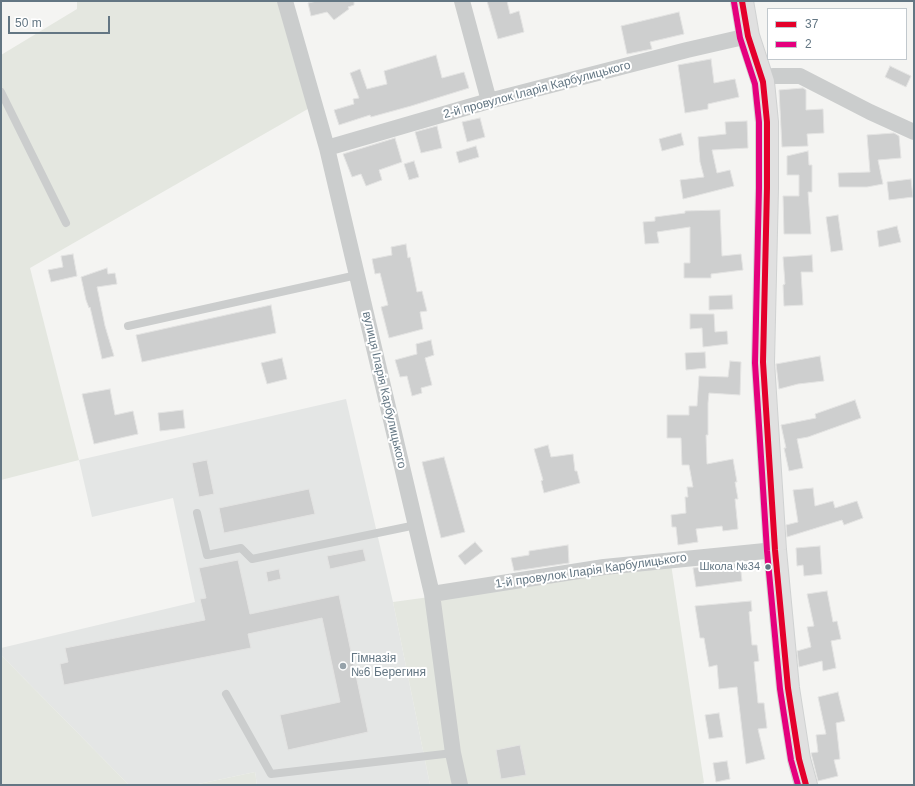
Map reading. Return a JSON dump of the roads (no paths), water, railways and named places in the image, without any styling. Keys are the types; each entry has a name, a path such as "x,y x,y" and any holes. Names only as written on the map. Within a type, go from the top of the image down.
{"main road":[{"path":"742,1 748,36 763,82 767,122 764,362 775,550 788,688 799,760 806,785"}],"street":[{"name":"вулиця Іларія Карбулицького","path":"285,1 327,148 432,594 453,753 460,785"},
{"path":"462,1 489,101"},
{"name":"2-й провулок Іларія Карбулицького","path":"327,148 489,101 748,36"},
{"path":"763,82 773,76 800,76 870,112 914,132"},
{"name":"1-й провулок Іларія Карбулицького","path":"432,594 604,567 775,550"}],"lane":[{"path":"1,92 66,223"},
{"path":"128,326 357,275"},
{"path":"197,513 207,554 241,548 252,560 416,525"},
{"path":"226,694 271,774 453,753"}],"place":[{"name":"Школа №34","path":"768,567"},
{"name":"Гімназія №6 Берегиня","path":"343,666"}]}
